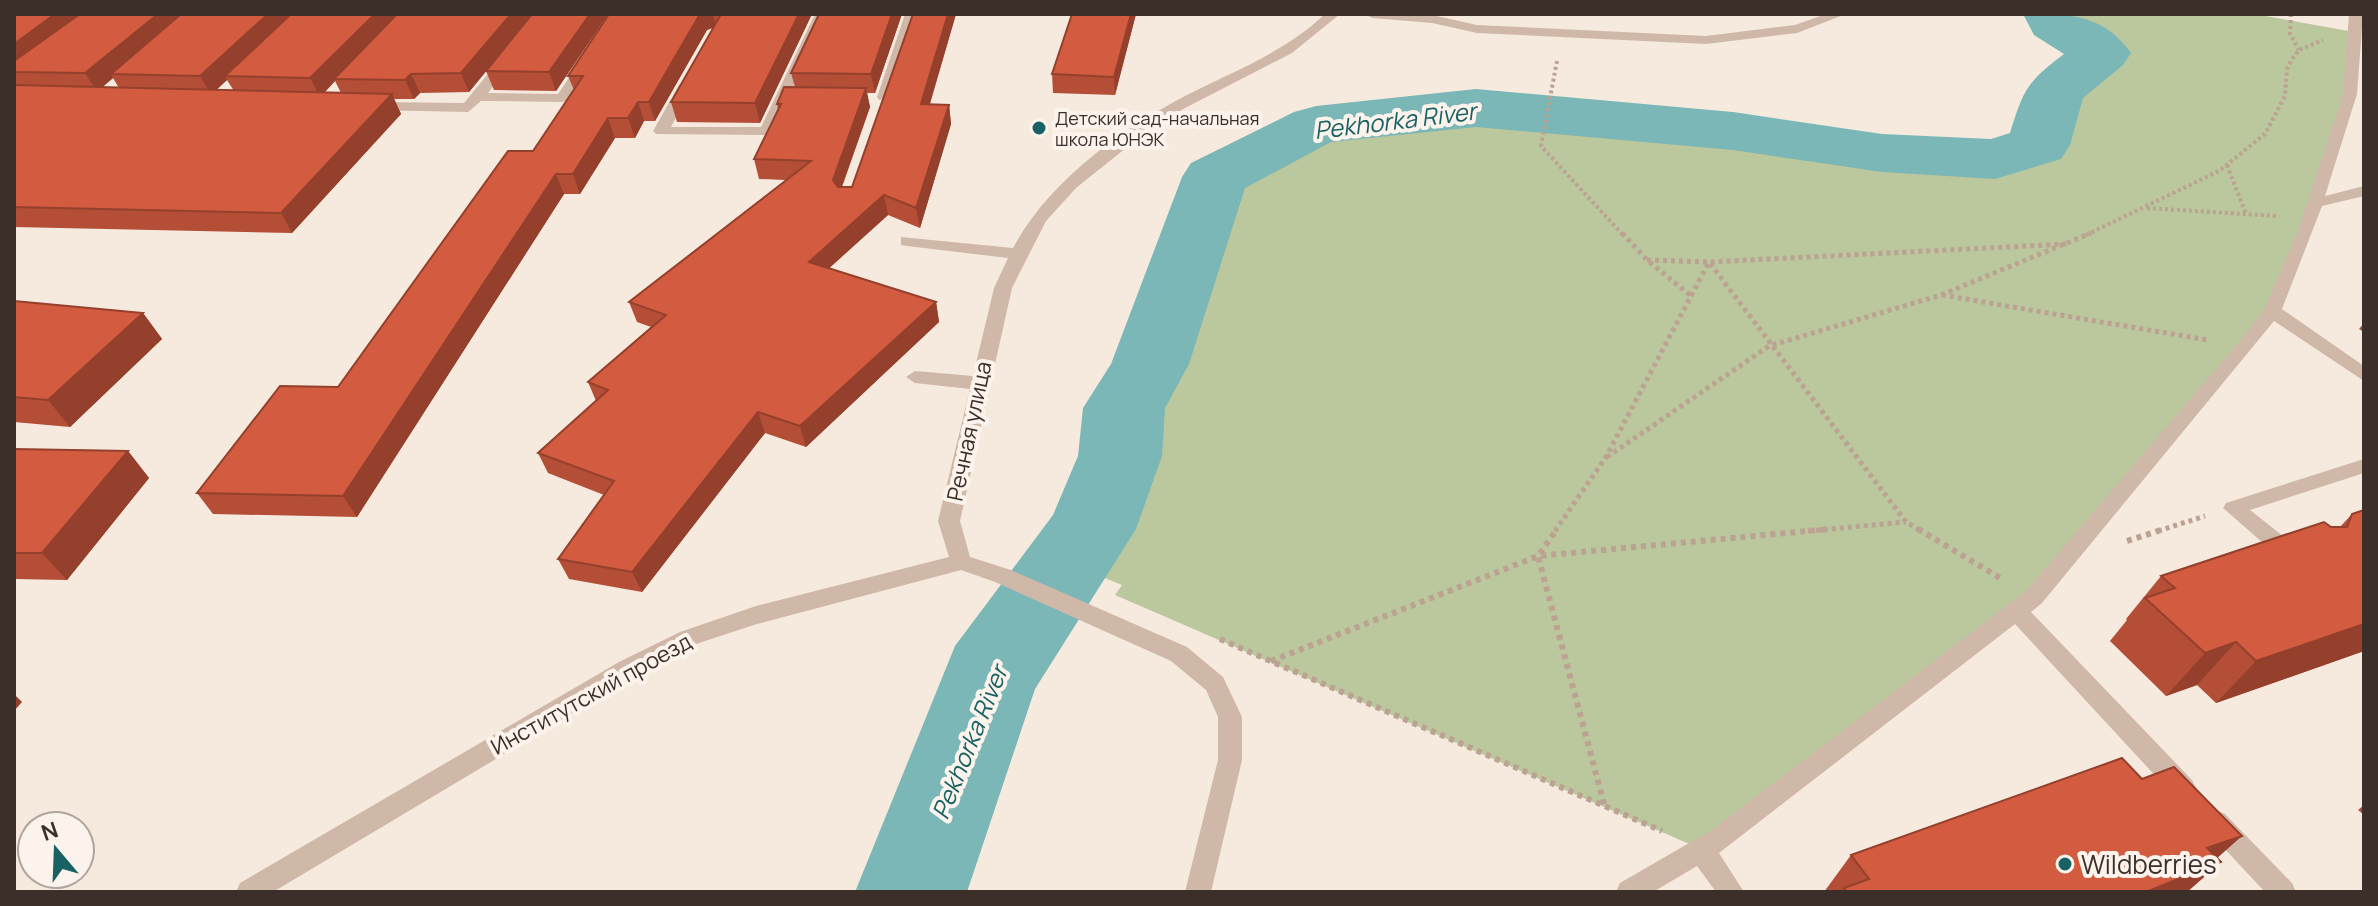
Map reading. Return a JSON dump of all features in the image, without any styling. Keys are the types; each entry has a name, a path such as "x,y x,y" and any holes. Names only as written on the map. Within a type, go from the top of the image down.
{"street":[{"path":"692,75 661,131 766,132 789,99 822,14"},
{"path":"876,105 912,14"},
{"name":"Речная улица","path":"961,562 949,521 979,383 1003,288 1041,215 1078,180 1159,120 1194,97 1277,57 1314,34 1333,14"},
{"path":"1372,14 1432,19 1477,29 1706,40 1797,29 1839,14"},
{"path":"1629,892 1724,836 2025,604 2245,346 2272,311 2312,210 2350,94 2358,59 2355,23"},
{"path":"357,105 468,108 515,50"},
{"path":"477,97 562,98 595,50"},
{"path":"1138,120 1159,120"},
{"path":"2312,210 2364,191"},
{"path":"907,241 1018,254"},
{"path":"2272,311 2364,375"},
{"path":"915,377 979,383"},
{"path":"2233,508 2364,466"},
{"path":"2233,508 2299,561"},
{"path":"961,562 1003,576 1179,654 1215,684 1230,717 1230,760 1198,892"},
{"name":"Институтский проезд","path":"249,892 614,676 688,638 756,615 961,562"},
{"path":"2025,604 2283,892"},
{"path":"1701,849 1731,892"}],"path":[{"path":"2291,14 2290,34 2299,50"},
{"path":"1606,457 1769,346 1941,295 2067,244 2146,208 2227,165 2265,134 2278,116 2285,96 2287,69 2299,50 2355,23"},
{"path":"1552,79 1541,146 1647,260 1691,296"},
{"path":"2227,165 2246,214"},
{"path":"2146,208 2246,214 2312,210"},
{"path":"1647,260 1709,262 2067,244"},
{"path":"1604,804 1538,556 1606,457 1709,262"},
{"path":"1709,262 1769,346 1906,522 2025,604"},
{"path":"1941,295 2245,346"},
{"path":"2066,559 2233,508"},
{"path":"1701,849 1271,661 1538,556 1906,522"}],"green space":[{"path":"2051,14 2254,14 2354,32 2350,94 2272,311 2034,597 1701,849 1115,595 1122,585 1068,563 1092,529 1120,456 1124,408 1150,364 1215,177 1316,125 1477,108 1733,131 1882,153 1995,159 2037,145 2054,91 2102,53 2054,23"}],"building":[{"path":"14,14 55,14 14,44"},
{"path":"80,14 158,14 85,73 14,72 14,61"},
{"path":"181,14 268,14 200,76 111,74"},
{"path":"291,14 375,14 310,78 225,76"},
{"path":"397,14 511,14 461,73 411,74 405,80 334,79"},
{"path":"532,14 590,14 549,72 486,71"},
{"path":"609,14 700,14 649,102 638,102 628,118 608,118 573,174 556,174 343,496 197,493 280,386 338,387 508,151 533,151 583,76 568,76"},
{"path":"718,14 799,14 755,103 671,102 720,16"},
{"path":"819,14 892,14 871,74 791,73"},
{"path":"913,14 948,14 921,104 949,105 916,208 884,195 809,262 936,302 800,426 758,412 632,572 558,559 614,481 538,453 608,390 588,382 666,315 629,302 811,161 754,159 781,104 777,104 784,87 866,88 833,180 838,187 852,187"},
{"path":"1072,14 1131,14 1114,77 1052,74"},
{"path":"14,85 392,94 281,213 14,207"},
{"path":"14,301 143,313 48,400 14,397"},
{"path":"14,449 128,451 42,553 14,553"},
{"path":"2364,510 2364,624 2256,661 2236,642 2205,653 2145,598 2175,588 2161,576 2324,522 2331,527 2347,527 2352,514"},
{"path":"2122,758 2142,779 2174,767 2242,836 2207,848 2221,862 2146,892 1847,892 1844,888 1869,879 1851,855"}],"waterway":[{"name":"Pekhorka River","path":"911,892 990,675 1092,529 1120,456 1124,408 1150,364 1215,177 1316,125 1476,108 1733,131 1882,153 1995,159 2038,145 2054,91 2102,53 2054,23 2051,14"}],"place":[{"name":"Детский сад-начальная школа ЮНЭК","path":"1039,128"},
{"name":"Wildberries","path":"2065,864"}]}
